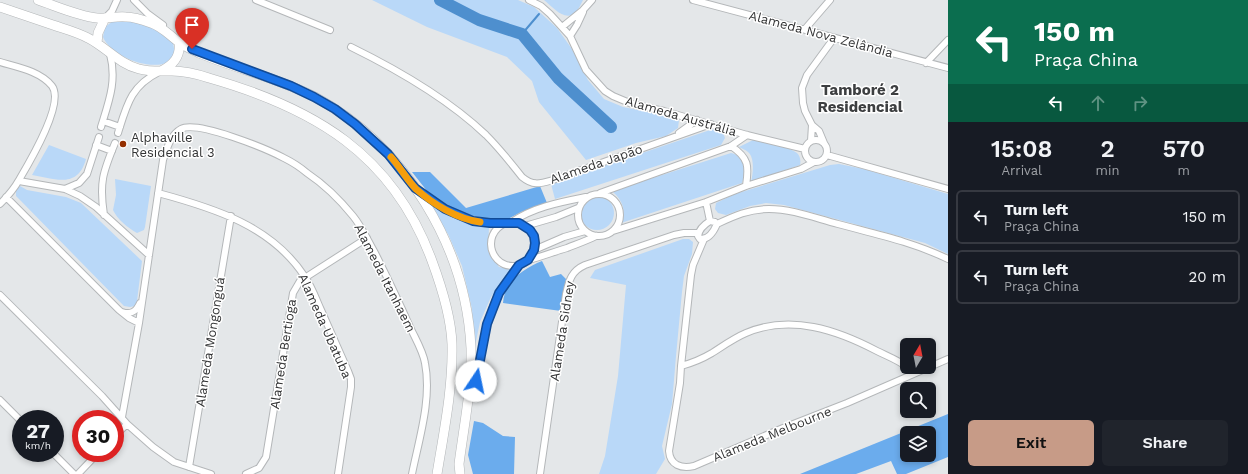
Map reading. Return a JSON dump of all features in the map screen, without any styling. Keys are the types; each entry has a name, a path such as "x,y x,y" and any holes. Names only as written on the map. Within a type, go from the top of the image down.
{"main road":[{"path":"38,0 93,18 126,17 151,23 198,53 291,86 314,97 335,109 355,124 388,154 415,188 440,229 451,255 465,300 471,353 470,383 459,464 460,474"},
{"path":"0,7 75,32 97,43 110,54 126,64 138,69 160,72 179,72 206,77 253,93 300,112 338,134 379,171 406,205 418,225 441,286 447,308 452,342 452,369 437,474"},
{"path":"97,43 98,33 105,18"},
{"path":"160,72 175,61 179,51 179,42"}],"street":[{"path":"105,18 112,11 117,0"},
{"path":"134,0 148,14 173,34 179,42"},
{"path":"256,0 330,30"},
{"name":"Alameda Austrália","path":"529,0 550,14 562,27 570,36 586,70 605,91 621,100 747,135 805,149"},
{"path":"562,27 583,10 592,0"},
{"name":"Alameda Nova Zelândia","path":"693,0 948,68"},
{"path":"805,29 830,0"},
{"path":"570,36 577,25 583,10"},
{"path":"811,141 812,125 803,103 802,88 811,68 834,38"},
{"path":"926,63 948,40"},
{"name":"Alameda Japão","path":"351,47 372,57 429,91 467,118 487,136 522,177 535,184 553,180 711,124"},
{"path":"110,54 113,66 113,88 102,124 119,130 133,94 149,77 160,72"},
{"path":"0,62 36,74 52,86 55,93 55,102 40,142 19,181 0,204"},
{"name":"Alameda Japão","path":"673,137 697,120"},
{"path":"747,135 731,146 600,193 551,204 518,217 498,227 494,232 491,239 493,254 504,264 512,266 519,265 528,260 577,245 596,236 706,202 746,186 801,169 814,162 820,162 827,155 828,148 819,131 812,125"},
{"name":"Alameda Itanhaem","path":"123,410 150,254 163,160 173,137 180,130 186,127 197,127 254,145 285,159 307,172 328,189 355,218 367,238 405,314 425,361 427,398 412,474"},
{"path":"65,189 79,183 87,174 99,137"},
{"path":"814,162 807,157 805,149 808,143 816,140 824,143"},
{"path":"104,214 101,183 115,143"},
{"path":"96,145 112,151"},
{"path":"731,146 737,150 746,161 748,170 746,186"},
{"path":"827,155 948,190"},
{"path":"19,181 65,189 88,202 104,214 150,254"},
{"path":"415,188 439,206 473,221 509,222 519,223 525,226 534,236 535,243 534,250 528,260"},
{"path":"600,193 607,195 618,204 620,218 618,225 613,231"},
{"name":"Alameda Ubatuba","path":"158,194 188,201 231,216 251,226 268,237 290,257 306,278 348,371 351,382 343,449 338,474"},
{"path":"587,196 578,208 578,223 585,232 596,236"},
{"path":"6,197 121,311 129,318 139,323"},
{"path":"706,202 710,221"},
{"path":"525,226 556,217 578,208"},
{"path":"710,221 717,224 740,213 756,210 783,210 904,241 931,250 948,259"},
{"name":"Alameda Mongonguá","path":"189,467 231,216"},
{"path":"704,239 698,236 698,233 701,228 710,221"},
{"name":"Alameda Melbourne","path":"717,224 710,234 704,239 693,265 691,275 681,366 680,390 669,455 674,464 687,468 714,458 783,428 916,374"},
{"path":"534,250 564,237 585,232"},
{"name":"Alameda Sidney","path":"540,474 566,299 572,274 579,267 674,235 698,233"},
{"name":"Alameda Bertioga","path":"259,468 266,457 267,452 293,293 300,281 367,238"},
{"path":"466,413 476,381 483,343 493,307 506,281 519,265"},
{"path":"0,295 115,410"},
{"path":"121,311 125,313 134,312 137,310 142,301"},
{"path":"681,366 710,354 746,333 769,327 795,325 812,326 834,331 871,347 900,363"},
{"name":"Alameda Melbourne","path":"936,365 948,359"},
{"path":"0,400 12,412"},
{"path":"124,420 153,447 174,462 211,474"},
{"path":"124,427 127,424"},
{"path":"62,462 74,474"},
{"path":"78,474 89,462"},
{"path":"246,474 259,468 264,474"}],"shaded area":[{"path":"372,0 518,0 534,7 557,28 572,49 588,80 604,99 623,107 672,117 679,120 678,128 666,136 636,143 586,160 539,102 532,81 507,57 427,27"},
{"path":"544,0 583,0 577,11 573,15 568,16 555,10"},
{"path":"113,21 131,21 146,24 152,27 173,43 175,54 170,61 158,65 149,65 130,60 114,50 107,44 103,37 105,27"},
{"path":"713,129 723,133 725,138 721,145 555,199 551,184"},
{"path":"753,140 782,147 797,153 799,155 800,165 751,182 753,171 752,158 748,152 739,147"},
{"path":"49,145 86,159 77,175 65,180 57,180 32,175"},
{"path":"731,153 737,155 743,163 745,174 742,183 621,223 624,214 621,202 612,191"},
{"path":"839,164 864,169 948,194 948,254 925,243 784,205 766,203 750,206 726,215 718,213 715,209 716,203 735,194 830,165"},
{"path":"412,172 430,172 466,208 540,186 547,203 521,212 508,219 489,220 473,217 443,205 431,196"},
{"path":"115,179 151,186 144,230 137,233 130,229 117,217 113,210 116,195"},
{"path":"20,186 27,190 66,197 81,203 142,261 137,301 135,306 124,306 16,196 16,191"},
{"path":"597,196 609,201 614,213 609,225 597,230 585,225 580,213 585,201"},
{"path":"425,199 451,216 489,227 488,251 499,267 511,269 491,297 480,322 474,351 472,309 462,266 448,234"},
{"path":"683,239 689,239 693,242 692,254 684,276 672,404 662,446 665,459 656,474 599,474 605,456 618,376 626,285 590,278 595,270"},
{"path":"542,261 550,277 561,274 566,279 561,311 503,303 504,295 511,282 522,272"},
{"path":"948,414 948,457 936,462 936,426 918,426"},
{"path":"474,421 483,423 503,436 515,437 514,474 473,474 468,455"},
{"path":"900,433 900,462 936,462 906,474 897,474 891,461 856,474 800,474"}],"waterway":[{"path":"440,0 479,20 522,34 558,78 611,127"},
{"path":"522,34 539,14"}],"slow traffic":[{"path":"391,157 415,188 433,202 461,216 480,222"}],"place":[{"name":"Alphaville Residencial 3","path":"123,144"}],"district":[{"name":"Tamboré 2 Residencial","path":"860,98"}],"route":[{"path":"192,49 291,86 335,109 355,124 388,154 415,188 445,209 473,221 490,223 519,223 530,230 534,236 534,250 528,260 519,265 514,271 499,293 487,324 476,381"}]}
